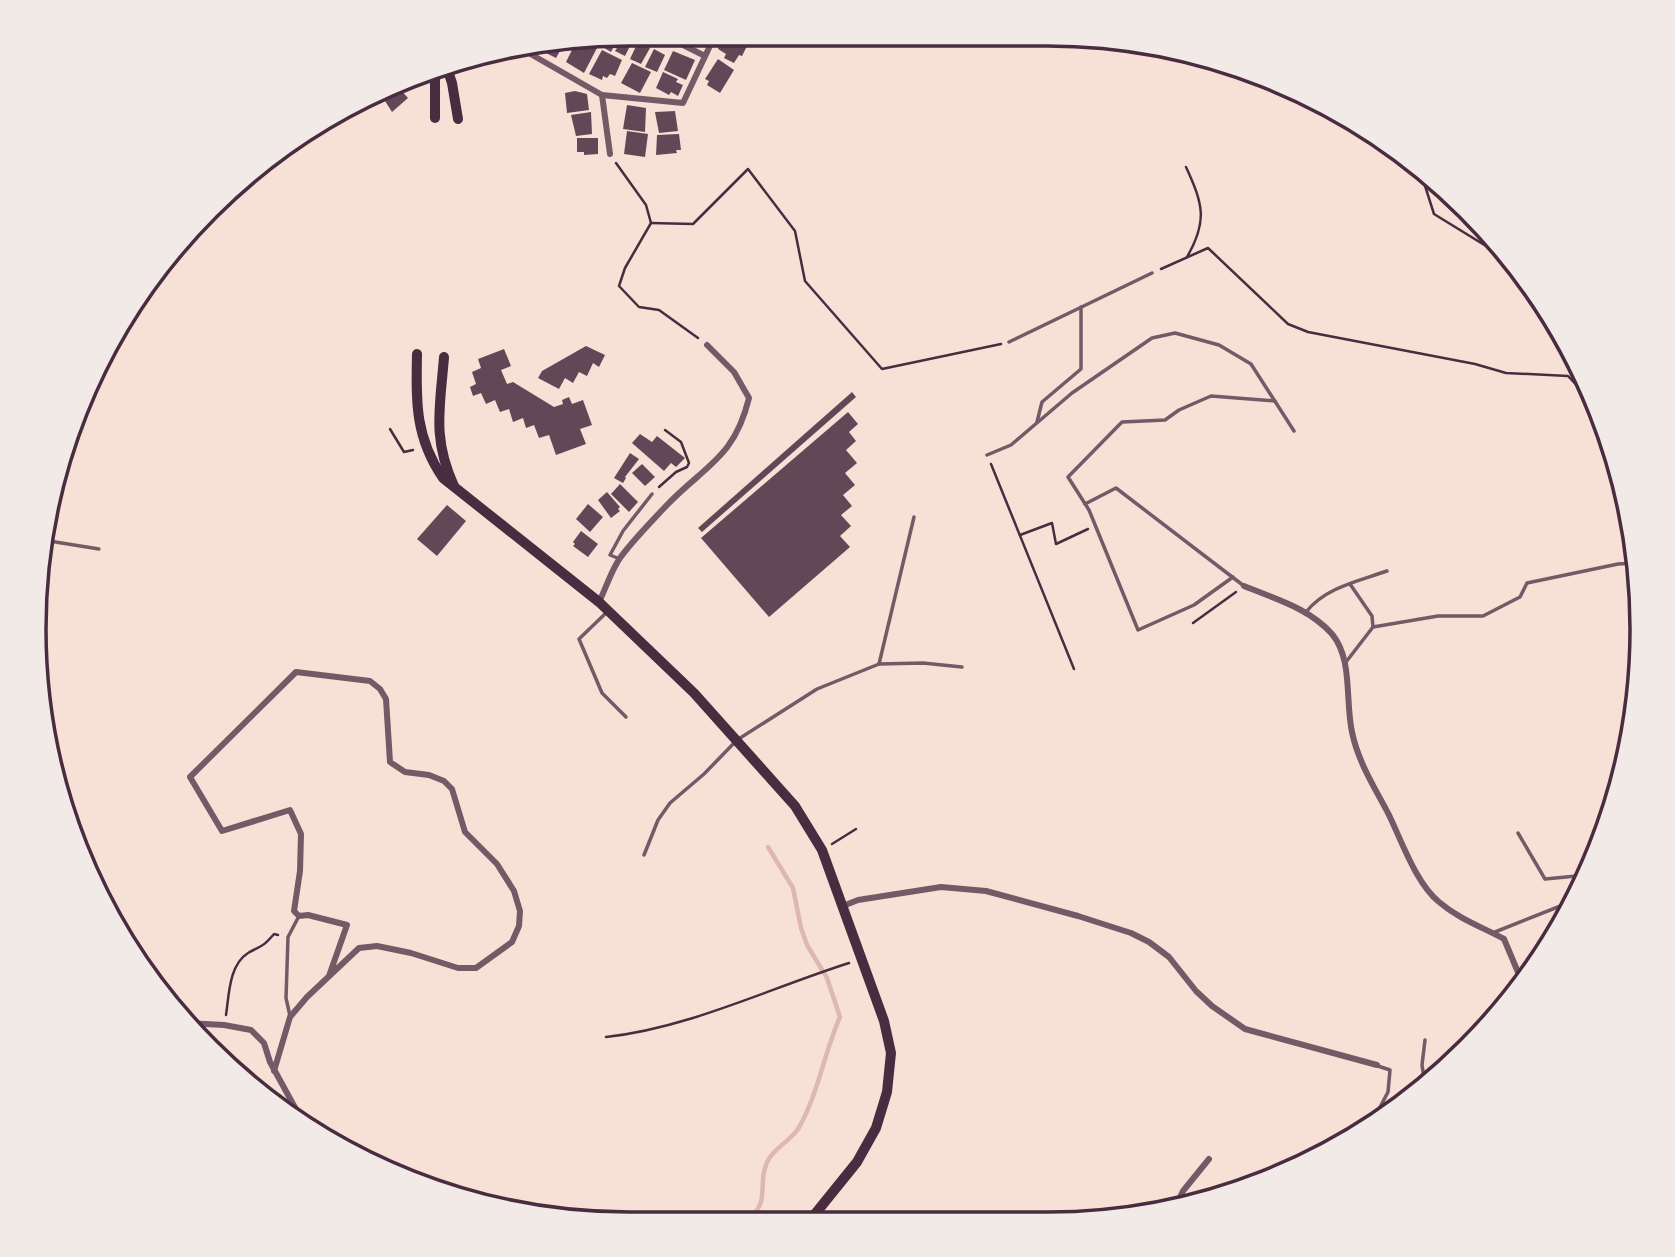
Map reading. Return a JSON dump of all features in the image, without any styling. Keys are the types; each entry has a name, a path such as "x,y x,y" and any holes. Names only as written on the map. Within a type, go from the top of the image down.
{"main road":[{"path":"449,74 458,119"},
{"path":"435,78 435,118"},
{"path":"417,354 418,421 433,464 443,478 599,602 694,693 795,806 822,850 884,1021 891,1053 887,1093 876,1128 858,1162 817,1212"},
{"path":"444,357 438,423 440,447 444,464 456,489"}],"street":[{"path":"685,46 705,56"},
{"path":"531,54 602,95 683,103 710,46"},
{"path":"602,95 610,154"},
{"path":"599,602 620,559 668,503 701,476 731,444 743,421 749,398 734,372 707,345"},
{"path":"1244,586 1306,612 1316,618 1334,637 1346,662 1346,692 1355,743 1362,763 1414,869 1437,901 1471,925 1504,939 1517,971"},
{"path":"274,1071 290,1017 307,997 359,948 377,946 411,953 458,968 476,968 512,942 519,926 520,911 514,891 497,864 465,832 452,789 444,780 405,772 390,762 386,699 380,689 370,681 296,672 190,777 222,831 290,810 301,834 300,871 294,911 299,916 307,915 347,925 329,976"},
{"path":"843,906 858,900 941,887 986,891 1078,916 1149,942 1169,957 1196,991 1212,1006 1245,1029 1377,1065"},
{"path":"200,1024 251,1030 264,1043 274,1071 293,1104"},
{"path":"1180,1196 1209,1160"}],"lane":[{"path":"1009,342 1152,273"},
{"path":"1037,424 1042,402 1081,369 1081,307"},
{"path":"987,455 1011,445 1072,393 1152,338 1175,333 1219,345 1251,364 1294,431"},
{"path":"1233,577 1194,606 1138,630 1085,504 1068,477 1122,422 1166,420 1179,410 1211,396 1275,401"},
{"path":"1085,504 1116,488 1244,586"},
{"path":"620,559 610,555 622,531 652,494"},
{"path":"879,664 914,517"},
{"path":"52,542 99,550"},
{"path":"1373,627 1438,617 1483,616 1520,597 1527,583 1626,564"},
{"path":"1306,612 1312,604 1332,590 1387,571"},
{"path":"1346,662 1373,627 1372,616 1350,584"},
{"path":"608,611 579,639 602,692 626,717"},
{"path":"644,855 658,820 670,803 704,774 737,740 817,690 879,664 923,663 962,667"},
{"path":"1518,833 1545,879 1574,876"},
{"path":"1493,933 1558,907"},
{"path":"290,1017 286,998 288,937 299,916"},
{"path":"1423,1073 1425,1040"},
{"path":"1377,1065 1390,1070 1388,1092 1381,1105"}],"path":[{"path":"610,154 646,205 651,223 625,268 620,286 639,307 659,310 707,345"},
{"path":"1186,167 1197,190 1201,218 1199,236 1187,257"},
{"path":"651,223 693,224 748,169 795,231 805,281 882,369 1009,342"},
{"path":"1425,185 1434,214 1487,247"},
{"path":"1152,273 1209,248 1288,324 1308,332 1475,364 1506,373 1568,376 1575,383"},
{"path":"390,429 404,452 416,449"},
{"path":"652,494 667,478 687,467 689,463 681,442 665,430"},
{"path":"987,455 1074,669"},
{"path":"1020,535 1052,523 1056,544 1095,526"},
{"path":"1193,623 1244,586"},
{"path":"822,850 856,829"},
{"path":"224,1025 231,979 237,964 246,954 263,947 274,934 288,937"},
{"path":"606,1038 677,1023 862,958"}],"building":[{"path":"614,46 611,52 602,47"},
{"path":"618,46 630,46 625,56 615,51"},
{"path":"636,46 650,48 641,64 630,59"},
{"path":"719,46 747,46 742,56 739,55 734,63 724,58 726,54 718,49"},
{"path":"573,48 597,48 584,73 566,62"},
{"path":"561,49 556,58 543,52"},
{"path":"654,49 665,55 657,72 645,67"},
{"path":"602,50 622,60 615,76 603,76 602,80 589,74"},
{"path":"673,51 695,60 686,80 664,70"},
{"path":"718,59 734,70 720,93 707,85 709,81 705,79"},
{"path":"632,63 651,72 640,93 621,83"},
{"path":"663,72 678,79 676,82 683,85 678,96 671,92 669,95 656,88"},
{"path":"402,91 408,98 392,112 385,101"},
{"path":"575,91 587,94 589,110 567,113 565,93"},
{"path":"627,105 646,108 645,132 623,129"},
{"path":"675,111 678,131 659,133 655,112"},
{"path":"591,112 592,134 576,136 571,115"},
{"path":"627,131 648,134 645,157 624,154"},
{"path":"679,134 681,150 676,150 677,153 656,155 657,135"},
{"path":"577,138 598,138 598,154 584,155 584,152 577,152"},
{"path":"586,346 605,355 599,367 593,363 587,376 579,372 573,383 565,378 559,389 538,378 542,371"},
{"path":"504,349 511,366 501,370 507,384 513,382 554,407 563,404 562,400 569,397 572,404 583,400 592,425 580,429 586,444 556,455 549,435 539,438 534,425 526,428 523,418 513,422 509,409 500,412 495,400 486,404 481,393 473,396 470,387 476,384 472,372 481,368 478,359"},
{"path":"852,392 856,397 702,532 698,528"},
{"path":"848,412 858,424 849,432 856,441 846,450 857,463 845,473 855,485 843,495 852,506 841,515 851,526 840,536 850,547 769,617 701,538"},
{"path":"640,434 652,442 657,436 685,458 676,467 671,463 664,471 632,443"},
{"path":"630,453 639,459 623,483 614,478"},
{"path":"642,464 655,477 645,486 632,473"},
{"path":"620,484 638,502 629,512 611,494"},
{"path":"607,492 620,507 620,511 611,518 598,500"},
{"path":"588,504 603,517 590,532 576,519"},
{"path":"447,505 466,521 437,556 417,539"},
{"path":"581,531 598,544 588,557 573,546"}],"waterway":[{"path":"755,1212 761,1200 768,1160 798,1129 805,1116 840,1017 827,978 807,945 793,888 768,847"}]}
